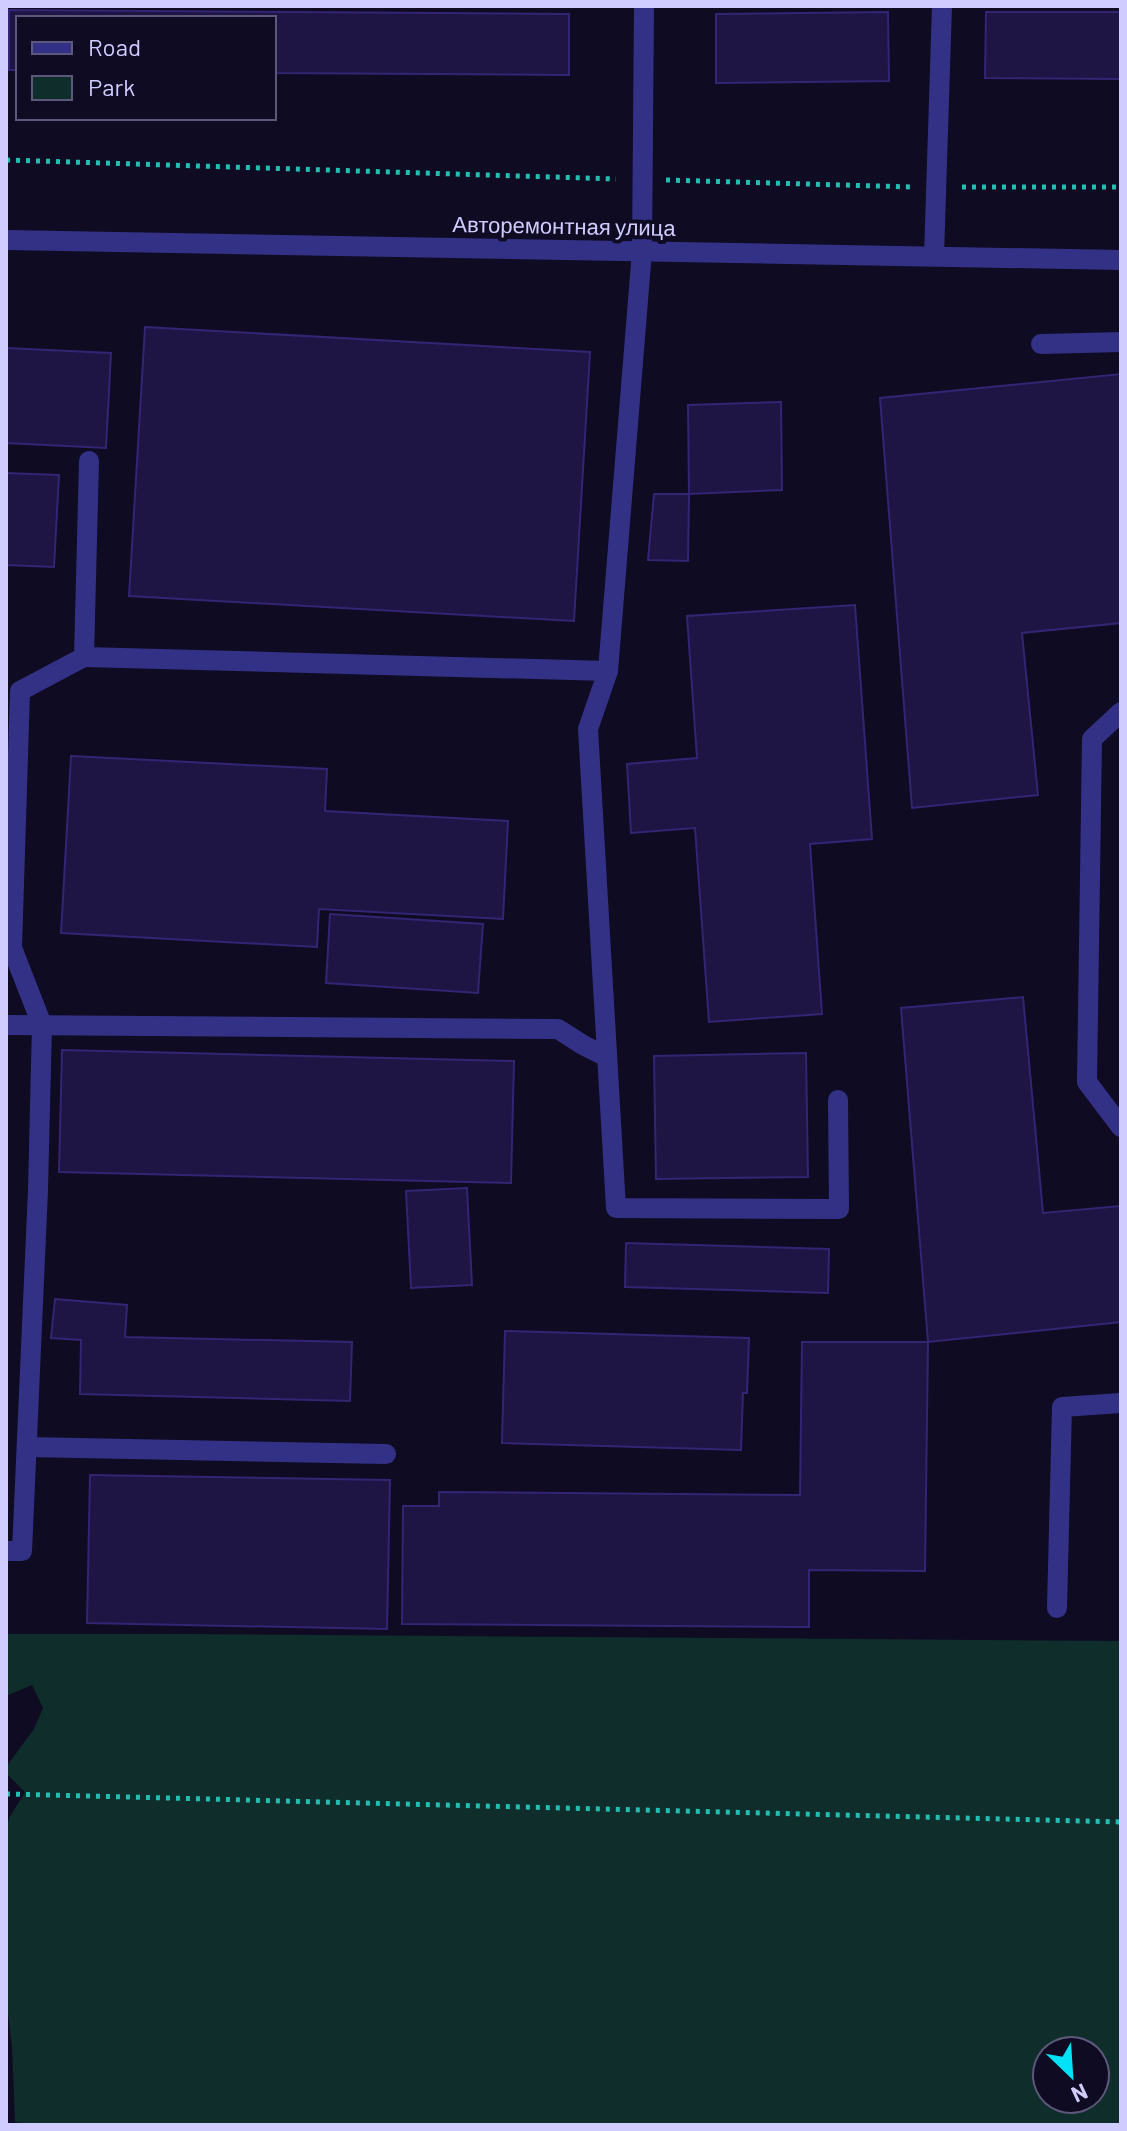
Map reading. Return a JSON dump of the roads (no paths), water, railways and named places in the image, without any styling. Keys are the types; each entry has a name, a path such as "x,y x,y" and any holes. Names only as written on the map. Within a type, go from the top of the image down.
{"street":[{"path":"644,6 642,251 608,671 588,729 616,1208 839,1209 838,1100"},
{"path":"934,256 942,6"},
{"name":"Авторемонтная улица","path":"6,240 1121,260"},
{"path":"1041,344 1121,342"},
{"path":"84,657 89,461"},
{"path":"6,1551 22,1551 42,1025 12,948 10,856 20,691 84,657 608,671"},
{"path":"1121,712 1092,739 1087,1082 1121,1127"},
{"path":"6,1025 558,1029 607,1057"},
{"path":"1057,1608 1062,1407 1121,1403"},
{"path":"27,1447 386,1454"}]}
